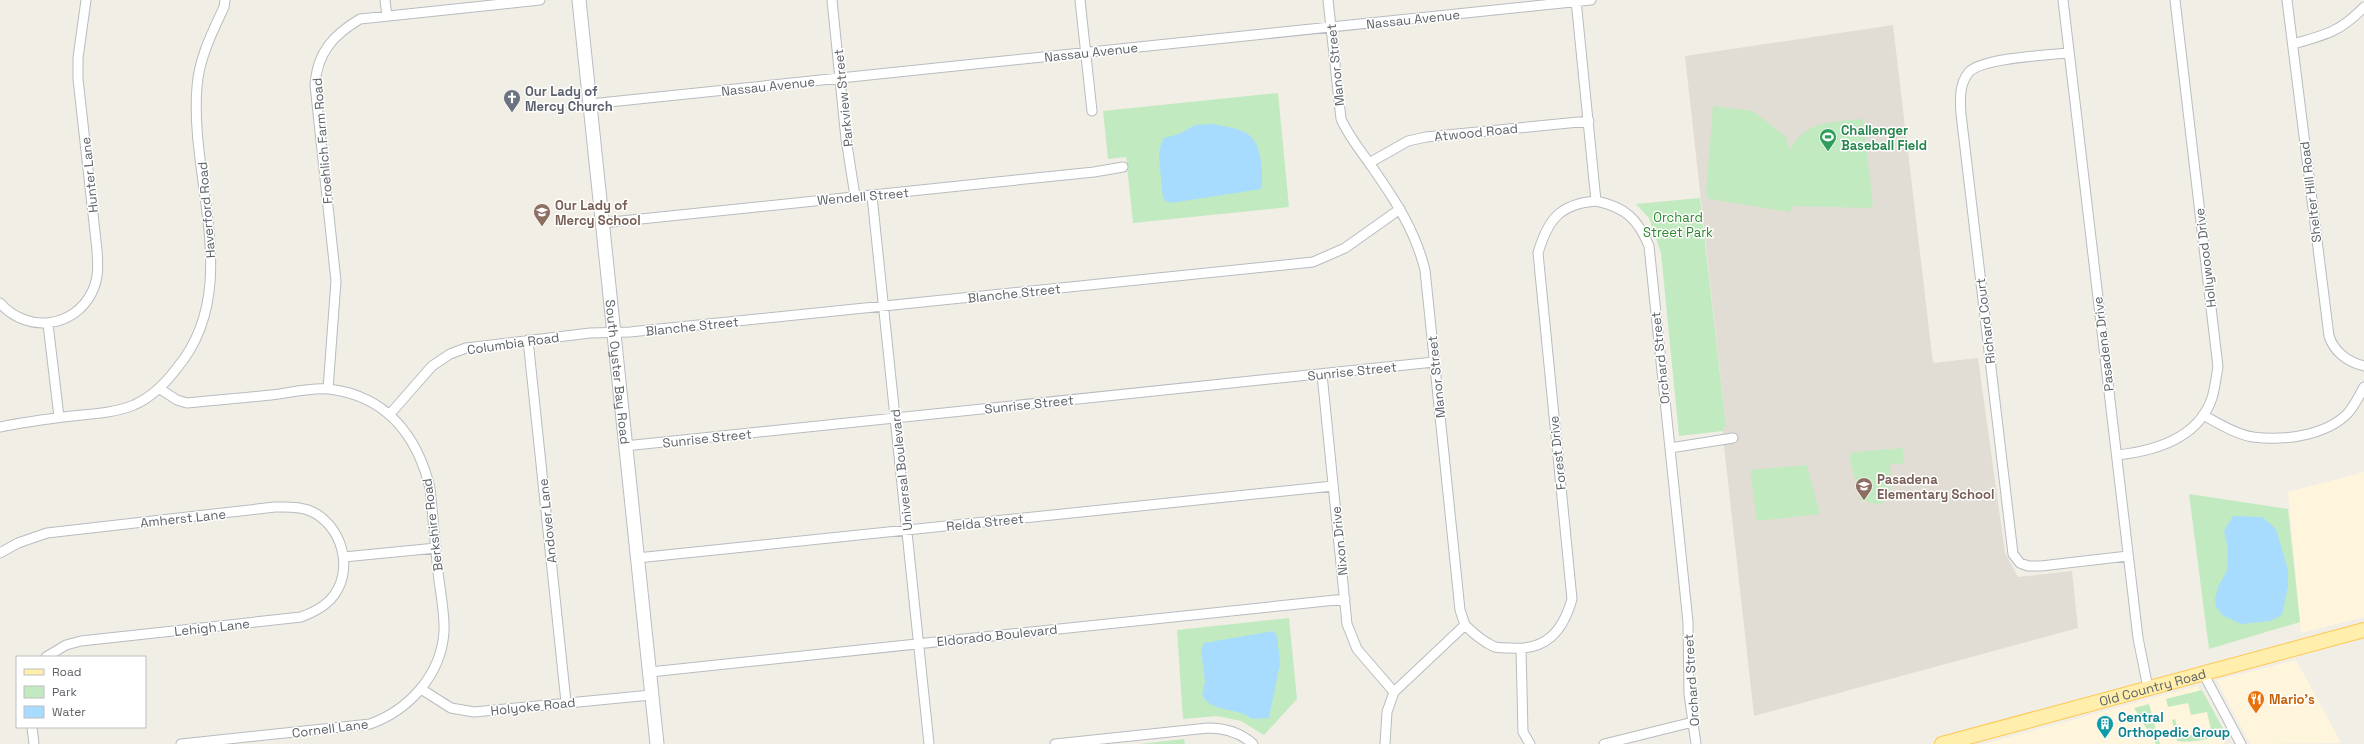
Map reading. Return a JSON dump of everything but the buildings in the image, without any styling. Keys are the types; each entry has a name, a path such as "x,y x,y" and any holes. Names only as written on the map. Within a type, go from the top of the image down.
{"main road":[{"name":"South Oyster Bay Road","path":"579,0 636,558 657,744"},
{"name":"Old Country Road","path":"1948,743 2364,630"}],"street":[{"name":"Hunter Lane","path":"48,324 70,317 79,310 93,291 98,275 97,250 78,79 78,58 86,0"},
{"name":"Haverford Road","path":"0,427 58,417 109,412 125,408 160,389 185,359 200,328 210,293 211,251 196,120 197,88 204,54 224,7 225,0"},
{"path":"385,0 387,16"},
{"name":"Froehlich Farm Road","path":"328,389 336,281 315,85 316,71 325,49 344,29 360,19 498,2 540,0"},
{"name":"Parkview Street","path":"832,0 855,196"},
{"path":"1080,0 1092,111"},
{"name":"Manor Street","path":"1328,0 1341,119 1349,137 1369,163 1400,209 1414,234 1425,270 1460,610 1465,625"},
{"name":"Nassau Avenue","path":"590,104 1591,0"},
{"name":"Pasadena Drive","path":"2063,0 2138,638 2148,688"},
{"name":"Hollywood Drive","path":"2117,456 2155,449 2167,445 2180,436 2203,415 2212,398 2218,367 2175,0"},
{"name":"Shelter Hill Road","path":"2287,0 2328,336 2332,346 2341,355 2364,366"},
{"path":"1576,1 1596,201"},
{"path":"2293,44 2333,32 2349,23 2364,7"},
{"name":"Richard Court","path":"2069,52 1983,63 1967,75 1960,93 2004,482 2013,554 2020,562 2028,566 2041,566 2128,556"},
{"name":"Atwood Road","path":"1369,163 1408,141 1589,121"},
{"name":"Wendell Street","path":"602,223 1086,173 1123,167"},
{"name":"Universal Boulevard","path":"872,196 929,744"},
{"name":"Orchard Street","path":"1596,201 1614,204 1630,215 1643,231 1648,246 1688,622 1689,694 1696,744"},
{"name":"Forest Drive","path":"1465,625 1478,637 1496,647 1521,649 1543,643 1557,632 1567,617 1572,599 1538,252 1544,233 1557,215 1580,202 1596,201"},
{"name":"Blanche Street","path":"613,333 884,307 1313,262 1345,248 1400,209"},
{"path":"0,303 8,312 26,322 48,324 58,417"},
{"name":"Columbia Road","path":"390,414 432,366 450,354 479,345 590,333 613,333"},
{"name":"Andover Lane","path":"528,340 566,702"},
{"name":"Sunrise Street","path":"625,446 1434,362"},
{"name":"Nixon Drive","path":"1322,374 1346,599 1347,624 1357,649 1394,692"},
{"path":"2203,415 2221,425 2253,437 2285,438 2317,432 2334,424 2348,414 2364,387"},
{"name":"Berkshire Road","path":"160,389 176,400 187,403 328,389 359,397 390,414 412,439 424,464 430,488 444,632 436,664 421,689"},
{"path":"1670,448 1733,438"},
{"name":"Relda Street","path":"636,558 1333,486"},
{"name":"Amherst Lane","path":"0,553 24,540 47,533 275,507 296,507 318,515 333,530 341,543 344,557"},
{"path":"344,557 436,548"},
{"name":"Lehigh Lane","path":"48,656 66,645 80,641 301,617 314,612 331,600 339,586 344,557"},
{"name":"Eldorado Boulevard","path":"650,672 1346,599"},
{"path":"1385,744 1387,712 1394,692 1465,625"},
{"path":"1521,649 1523,732 1530,744"},
{"path":"2203,673 2241,744"},
{"name":"Holyoke Road","path":"421,689 440,703 463,712 495,711 566,702 651,695"},
{"name":"Cornell Lane","path":"180,744 208,743 370,724 388,716 414,697 421,689"},
{"path":"1604,744 1693,722"},
{"path":"32,728 34,744"},
{"path":"1055,744 1208,728 1222,728 1233,731 1245,737 1253,744"}],"shaded area":[{"path":"1893,25 1933,363 1978,358 2005,553 2018,577 2072,571 2078,628 1754,716 1722,428 1726,427 1685,56"},
{"path":"2364,472 2364,617 2301,633 2288,492"},
{"path":"2296,660 2341,743 2250,744 2217,680"},
{"path":"2197,686 2225,744 1984,744"}],"green space":[{"path":"1278,93 1289,207 1133,223 1126,157 1108,159 1103,111"},
{"path":"1713,106 1753,111 1786,137 1790,150 1796,140 1804,133 1821,124 1863,119 1873,204 1871,208 1792,206 1790,212 1709,199 1706,193"},
{"name":"Orchard Street Park","path":"1700,198 1726,427 1723,428 1723,431 1679,436 1661,253 1649,218 1636,204"},
{"path":"1903,448 1904,463 1890,465 1890,486 1884,501 1880,505 1860,500 1849,455 1854,452"},
{"path":"1807,465 1820,514 1757,521 1750,470"},
{"path":"2189,494 2288,509 2300,622 2209,649"},
{"path":"1289,618 1297,699 1264,735 1241,721 1217,716 1183,719 1177,630"},
{"path":"2202,690 2226,734 2195,741 2177,741 2172,720 2175,719 2180,738 2211,730 2207,712 2191,715 2188,703 2168,707 2166,699"},
{"path":"2149,704 2160,744 2156,744 2134,708"},
{"path":"1184,739 1185,744 1140,744"}],"water":[{"path":"1213,124 1239,130 1251,137 1259,150 1262,178 1261,189 1171,203 1165,201 1162,191 1159,158 1160,148 1164,138 1179,134 1195,125"},
{"path":"2233,516 2262,517 2276,529 2288,570 2288,586 2282,615 2270,621 2241,624 2222,615 2216,607 2215,599 2218,587 2227,570 2228,548 2224,531"},
{"path":"1273,631 1277,636 1280,664 1269,718 1252,719 1239,712 1218,708 1207,701 1202,695 1205,681 1201,650 1204,643"}],"place":[{"name":"Our Lady of Mercy Church","path":"512,113"},
{"name":"Challenger Baseball Field","path":"1828,152"},
{"name":"Our Lady of Mercy School","path":"542,227"},
{"name":"Pasadena Elementary School","path":"1864,501"},
{"name":"Mario's","path":"2256,714"},
{"name":"Central Orthopedic Group","path":"2105,739"}]}
